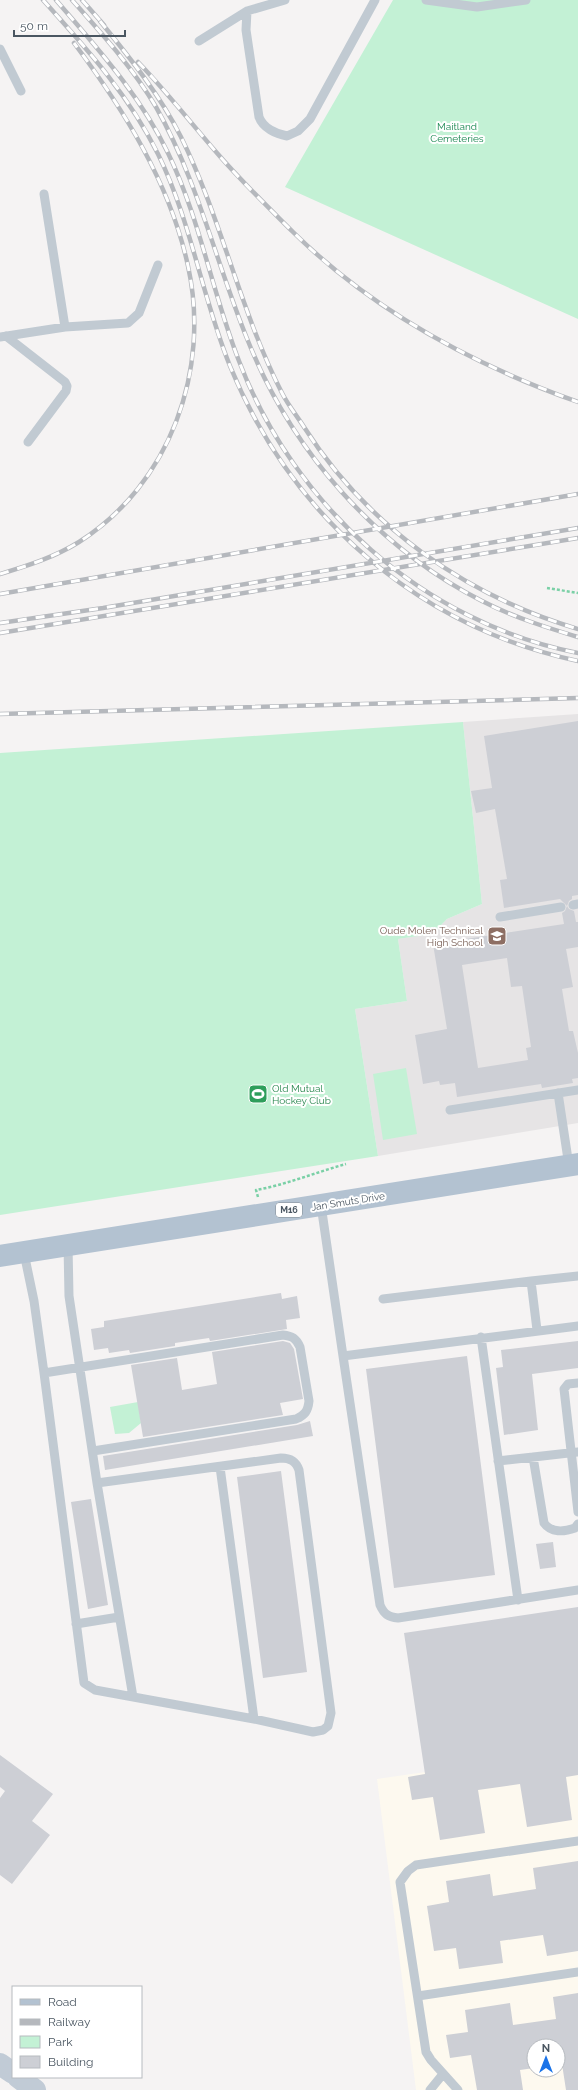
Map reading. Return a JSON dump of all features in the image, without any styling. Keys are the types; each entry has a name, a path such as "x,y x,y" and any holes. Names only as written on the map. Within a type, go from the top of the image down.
{"main road":[{"name":"Jan Smuts Drive","path":"0,1256 574,1165"}],"street":[{"path":"0,2064 12,2073"},
{"path":"19,2078 35,2090"}],"lane":[{"path":"199,41 248,11 285,0"},
{"path":"248,11 246,30 259,117 262,124 269,129 287,136 298,131 310,119 375,0"},
{"path":"426,0 477,7 526,0"},
{"path":"0,49 21,91"},
{"path":"44,194 65,327"},
{"path":"3,337 65,327 128,323 139,313 158,265"},
{"path":"3,337 65,382 67,386 66,391 28,442"},
{"path":"500,916 561,907"},
{"path":"450,1110 578,1090"},
{"path":"558,1093 574,1165"},
{"path":"321,1205 380,1605 383,1613 390,1617 398,1618 578,1590"},
{"path":"68,1245 69,1296 119,1617 134,1697"},
{"path":"24,1252 34,1301 44,1372 84,1683 95,1690 254,1719 313,1732 323,1730 328,1726 331,1718 298,1466 291,1459 286,1458 98,1483"},
{"path":"383,1299 578,1276"},
{"path":"531,1281 537,1330"},
{"path":"343,1356 481,1337 578,1326"},
{"path":"44,1372 283,1335 291,1336 297,1340 300,1347 309,1401 306,1412 296,1419 93,1451"},
{"path":"481,1337 518,1600"},
{"path":"578,1383 568,1384 564,1389 575,1453 578,1512"},
{"path":"498,1461 575,1453"},
{"path":"534,1457 544,1523 552,1530 560,1531 575,1528 578,1524"},
{"path":"220,1466 254,1719"},
{"path":"76,1624 119,1617"},
{"path":"458,2090 431,2060 426,2052 400,1882 408,1871 416,1865 578,1841"},
{"path":"418,1996 578,1972"},
{"path":"430,2090 444,2074"}],"path":[{"path":"547,588 578,593"},
{"path":"260,1203 256,1190 271,1187 346,1164"}],"shaded area":[{"name":"Oude Molen Technical High School","path":"578,714 578,1123 378,1156 355,1009 407,1001 398,939 432,934 447,919 482,904 463,722"},
{"path":"578,1750 578,2090 416,2090 377,1779"}],"green space":[{"name":"Maitland Cemeteries","path":"393,0 578,0 578,319 285,187"},
{"path":"463,722 482,904 447,919 432,934 398,939 407,1001 355,1009 378,1156 0,1215 0,753"},
{"path":"406,1068 417,1134 383,1140 373,1074"},
{"path":"138,1402 141,1423 129,1433 115,1434 110,1407"}],"building":[{"path":"578,721 578,895 572,896 572,899 569,901 567,906 560,899 504,908 500,880 507,879 495,809 476,813 471,791 492,788 484,736"},
{"path":"567,906 569,909 574,911 576,922 578,922 578,947 566,949 573,987 562,989 569,1031 573,1031 578,1053 578,1078 572,1079 573,1083 542,1088 541,1084 457,1097 455,1083 440,1085 439,1081 423,1084 415,1035 447,1029 433,944 564,924 562,913 565,911","holes":["507,958 511,987 522,986 531,1047 526,1048 528,1060 478,1068 462,965"]},
{"path":"281,1293 282,1299 297,1296 300,1318 286,1320 287,1329 210,1341 209,1338 175,1343 175,1346 130,1353 129,1350 109,1353 108,1348 94,1350 91,1329 104,1327 104,1321"},
{"path":"283,1341 290,1343 294,1349 303,1399 280,1403 283,1415 143,1437 131,1365 177,1358 182,1390 217,1384 212,1352"},
{"path":"578,1341 578,1368 532,1374 538,1430 504,1435 496,1368 503,1367 501,1350"},
{"path":"467,1356 495,1575 394,1588 366,1369"},
{"path":"310,1421 313,1436 105,1470 103,1456 297,1425"},
{"path":"281,1471 307,1672 263,1678 237,1477"},
{"path":"91,1499 108,1605 88,1609 71,1502"},
{"path":"553,1542 556,1567 540,1569 536,1544"},
{"path":"578,1607 578,1775 566,1777 572,1820 527,1827 520,1784 478,1790 485,1833 440,1840 433,1797 412,1800 408,1777 425,1774 404,1633"},
{"path":"0,1755 53,1794 32,1821 50,1835 12,1884 0,1875 0,1798 5,1791 0,1787"},
{"path":"578,1861 578,1951 547,1956 543,1935 500,1941 503,1963 459,1969 456,1948 434,1951 427,1906 449,1902 446,1881 490,1874 493,1896 536,1889 533,1868"},
{"path":"578,1993 578,2090 566,2090 564,2078 566,2078 566,2038 526,2038 526,2069 520,2070 523,2090 477,2090 471,2055 450,2058 446,2035 468,2032 465,2010 510,2003 513,2025 556,2019 553,1997"}],"railway":[{"path":"43,0 106,73 134,112 146,132 158,154 179,206 220,340 230,366 256,421 288,471 325,517 367,557 414,593 465,622 520,645 578,661"},
{"path":"56,0 87,36 131,92 157,132 168,153 189,204 221,309 239,361 263,414 294,464 330,509 371,550 418,586 468,615 521,638 578,653"},
{"path":"72,0 127,65 156,107 171,135 195,193 248,341 266,382 288,420 313,457 342,492 373,524 407,553 443,579 505,612 578,637"},
{"path":"82,0 104,25"},
{"path":"100,21 133,63 173,121 208,200 242,298 267,362 287,402 329,463 358,496 389,526 423,553 459,577 497,597 537,615 578,629"},
{"path":"0,574 51,557 79,542 111,518 138,489 160,457 176,421 188,384 193,345 194,305 188,266 180,235 170,206 143,148 93,68 74,43"},
{"path":"138,62 254,193 293,232 356,286 390,310 463,353 501,371 578,402"},
{"path":"0,594 578,494"},
{"path":"0,623 103,608 578,528"},
{"path":"0,633 578,538"},
{"path":"0,714 578,698"}],"place":[{"name":"Oude Molen Technical High School","path":"497,936"},
{"name":"Old Mutual Hockey Club","path":"258,1094"}]}
